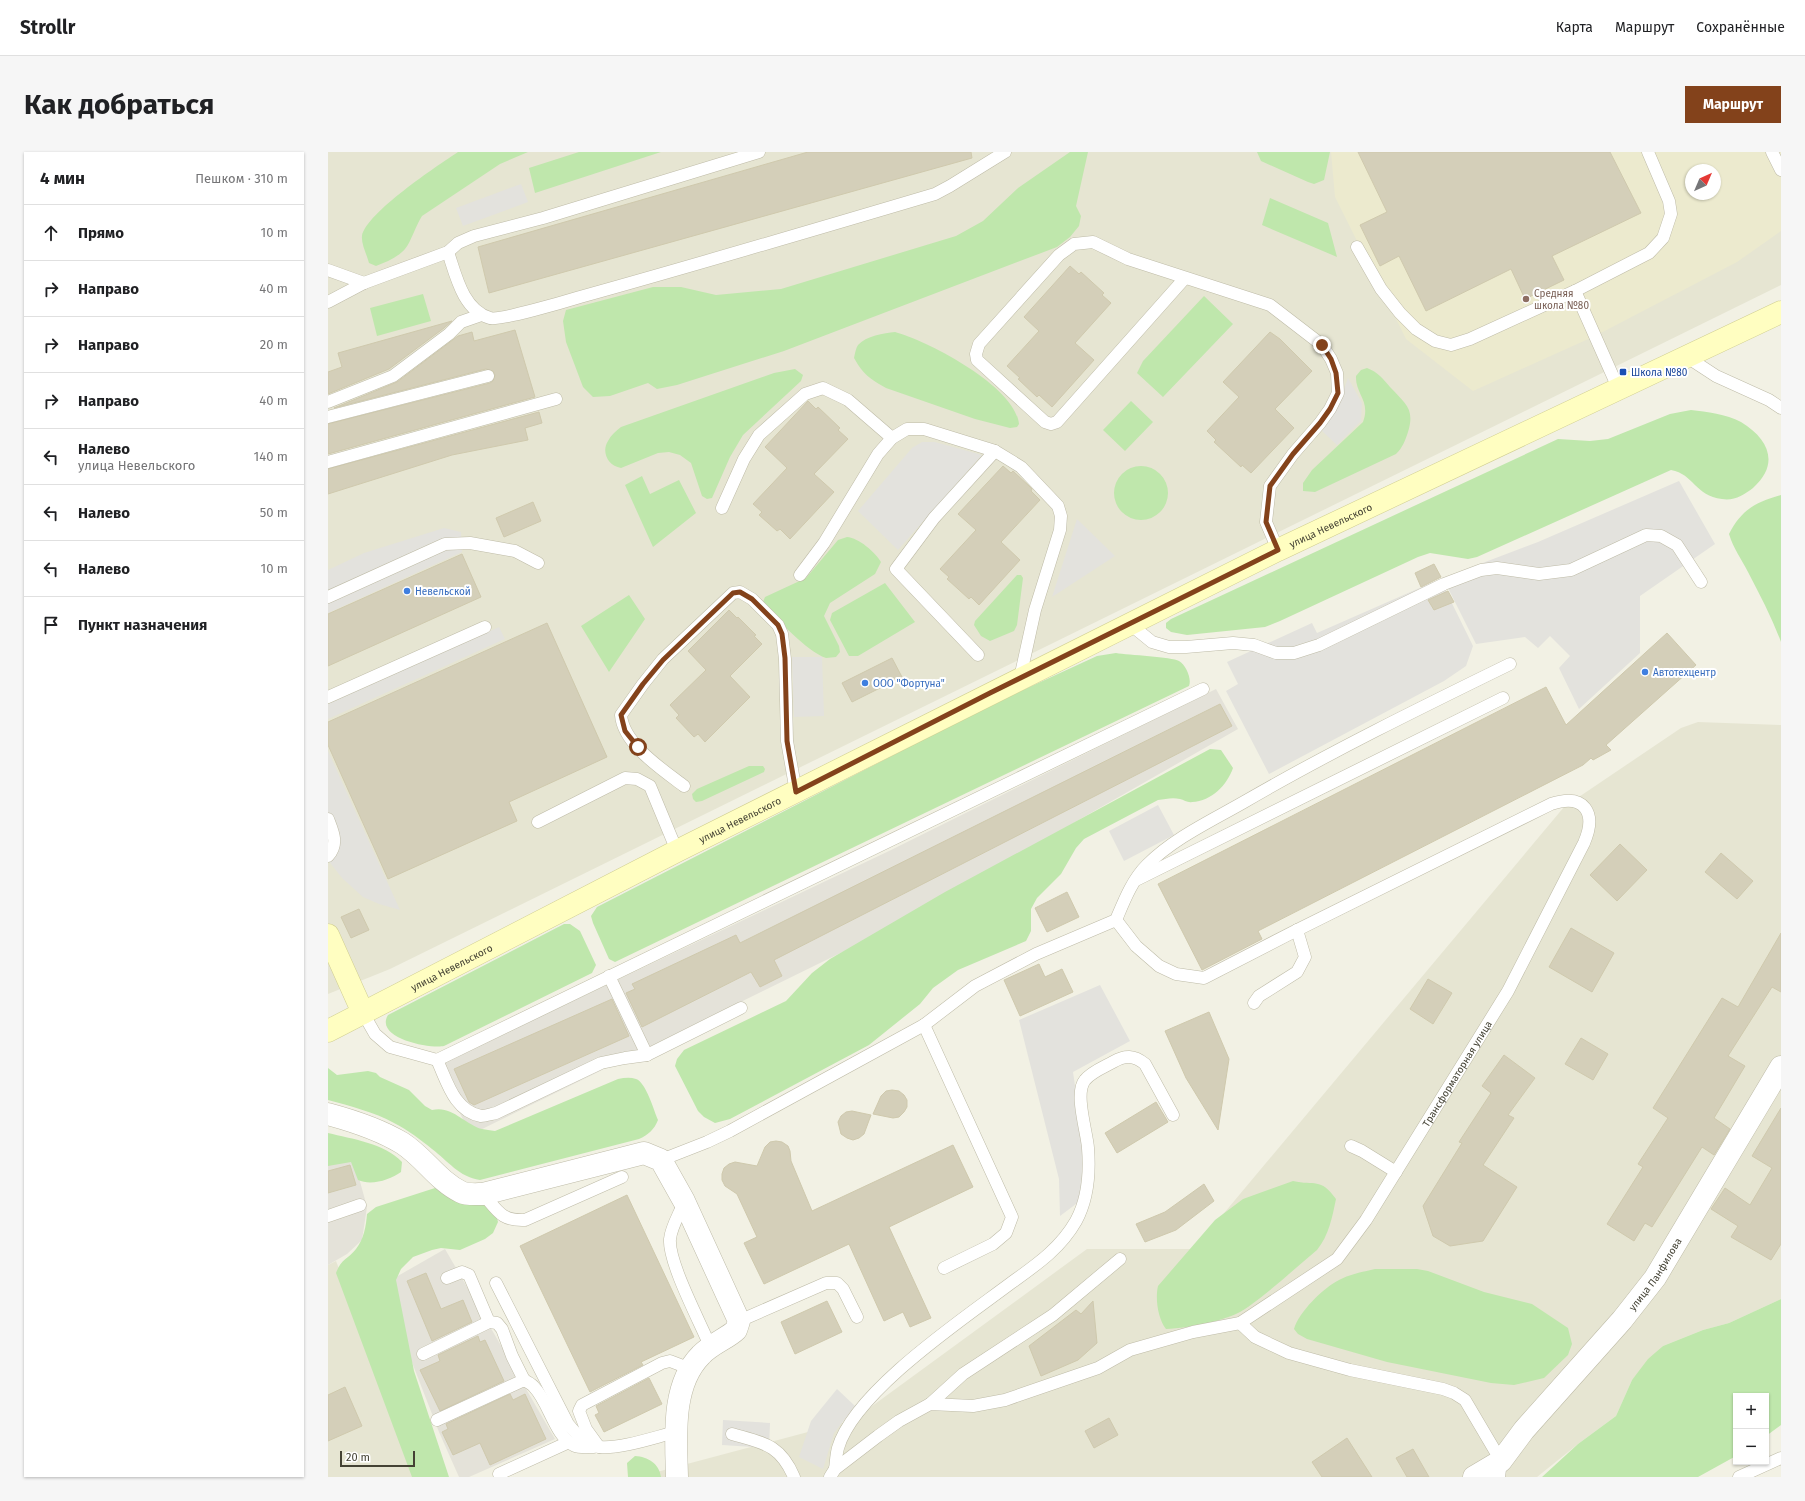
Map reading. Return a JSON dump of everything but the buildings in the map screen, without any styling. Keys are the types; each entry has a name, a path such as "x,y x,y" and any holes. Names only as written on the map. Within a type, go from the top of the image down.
{"main road":[{"name":"улица Невельского","path":"328,1031 677,851 1278,550 1619,390 1781,312"},
{"path":"328,935 363,1013"}],"street":[{"name":"улица Панфилова","path":"1500,1469 1524,1430 1622,1320 1654,1278 1781,1067"},
{"path":"328,1114 352,1120 386,1134 420,1157 440,1177 462,1193 482,1194 644,1153 662,1160 684,1201 739,1321 736,1329 710,1346 700,1356 691,1369 680,1392 676,1432 676,1477"},
{"path":"1474,1477 1500,1469"}],"lane":[{"path":"328,302 364,284 448,252 458,243 474,236 543,218 759,152"},
{"path":"448,252 465,299 480,315 492,319 542,308 747,250 935,194 1005,152"},
{"path":"1358,247 1381,290 1416,329 1435,341 1451,345 1470,339 1575,291 1649,253 1663,238 1671,214 1669,201 1648,152"},
{"path":"1772,152 1781,170"},
{"path":"1185,278 1057,422 1051,424 1045,422 977,360 976,354 979,344 1059,255 1074,244 1093,242 1128,259 1270,305 1322,345 1331,359 1336,373 1338,393 1330,409 1320,423 1276,476 1270,486 1266,522 1278,550"},
{"path":"328,270 364,284"},
{"path":"1575,291 1619,390"},
{"path":"328,402 392,376 449,334 460,322 480,315"},
{"path":"1687,357 1716,376 1769,400 1781,408"},
{"path":"328,416 488,376"},
{"path":"722,508 744,459 759,435 805,394 823,388 848,400 892,438"},
{"path":"328,462 556,399"},
{"path":"800,575 824,543 878,454 892,438 908,429 924,429 995,451 1020,467 1035,480 1058,506 1061,516 1060,530 1035,610 1020,678"},
{"path":"978,655 896,569 934,518 995,451"},
{"path":"1130,624 1152,642 1169,647 1186,648 1233,643 1254,645 1276,653 1294,652 1318,644 1444,584 1481,570 1497,568 1539,574 1571,570 1646,535 1661,536 1677,545 1701,582"},
{"path":"328,597 445,544 470,543 515,551 538,563"},
{"path":"684,786 650,759 638,747 625,731 621,715 643,684 663,660 733,593 740,592 752,599 778,625 782,634 785,658 787,741 796,792"},
{"path":"328,697 485,627"},
{"path":"662,1160 730,1131 924,1025 982,983 1036,954 1094,928 1116,920 1125,898 1147,865 1179,839 1298,770 1391,722 1510,664"},
{"path":"363,1013 375,1034 390,1046 437,1060 609,976 754,908 1203,689"},
{"path":"1136,881 1502,698"},
{"path":"538,822 625,778 637,779 650,786 677,851"},
{"name":"Трансформаторная улица","path":"1116,920 1136,946 1159,966 1176,974 1204,978 1297,930 1551,804 1564,800 1578,802 1586,809 1590,817 1586,840 1508,991 1366,1220 1337,1259 1240,1323"},
{"path":"328,819 335,838 334,847 328,856"},
{"path":"1254,1003 1259,996 1297,972 1305,957 1297,930"},
{"path":"609,976 647,1055"},
{"path":"437,1060 457,1102 467,1111 482,1116 496,1113 601,1064 625,1058 647,1055 741,1008"},
{"path":"924,1025 1012,1217 1006,1233 993,1244 944,1268"},
{"path":"833,1473 837,1449 852,1420 890,1378 927,1347 1055,1250 1076,1220 1088,1189 1088,1146 1081,1099 1084,1081 1089,1076 1119,1058 1129,1055 1139,1059 1145,1064 1173,1115"},
{"path":"1350,1146 1362,1151 1396,1172"},
{"path":"482,1194 504,1218 526,1220 622,1177"},
{"path":"684,1201 670,1237 670,1247 677,1270 710,1346"},
{"path":"328,1216 360,1204"},
{"path":"833,1473 899,1422 930,1404 963,1374 1053,1315 1120,1260"},
{"path":"447,1278 462,1272 468,1275 489,1322"},
{"path":"496,1283 568,1424 578,1437 599,1448"},
{"path":"739,1321 826,1283 837,1283 843,1289 857,1318"},
{"path":"423,1354 489,1322 497,1323 502,1329 512,1356 524,1380 534,1386 540,1394 560,1431 569,1442 576,1446 599,1448 634,1443 676,1432"},
{"path":"930,1404 973,1406 1005,1400 1098,1368 1130,1350 1193,1332 1240,1323 1255,1337 1289,1353 1350,1370 1443,1389 1454,1393 1464,1400 1500,1469"},
{"path":"599,1448 586,1429 579,1411 582,1405 662,1363 670,1361 691,1369"},
{"path":"437,1420 524,1380"},
{"path":"732,1434 769,1445 783,1459 794,1477"},
{"path":"499,1474 569,1442"},
{"path":"1739,1477 1781,1458"}],"shaded area":[{"path":"328,152 1781,152 1781,285 390,969 328,994"},
{"name":"Средняя школа №80","path":"1331,152 1781,152 1781,231 1737,262 1595,336 1473,391 1406,339 1335,197"},
{"path":"521,184 528,202 463,226 456,208"},
{"path":"1348,378 1362,403 1361,421 1337,445 1322,431 1337,408"},
{"path":"922,442 935,442 982,455 898,550 858,511 912,448"},
{"path":"1679,481 1715,544 1640,596 1640,653 1579,709 1559,668 1570,656 1550,636 1538,648 1525,637 1476,644 1443,578 1538,542"},
{"path":"1077,519 1115,556 1052,597"},
{"path":"444,528 461,532 462,552 328,613 328,570 364,553"},
{"path":"1440,579 1473,646 1466,666 1444,681 1269,774 1226,691 1238,684 1227,662 1312,623 1317,633"},
{"path":"499,627 505,639 328,719 328,704"},
{"path":"792,657 822,657 824,716 794,717"},
{"path":"1216,689 1238,729 1082,818 930,909 470,1135 438,1065 889,851"},
{"path":"1698,722 1781,725 1781,1299 1729,1323 1703,1330 1663,1346 1632,1380 1616,1416 1537,1477 638,1477 853,1420 1087,1249 1194,1249 1564,807 1681,728"},
{"path":"328,751 400,910 379,904 363,897 342,878 328,860"},
{"path":"1158,805 1174,835 1124,861 1109,831"},
{"path":"1100,985 1130,1041 1073,1072 1087,1168 1080,1201 1060,1216 1059,1179 1019,1020"},
{"path":"353,1156 367,1207 362,1240 347,1254 328,1265 328,1160"},
{"path":"445,1249 555,1439 469,1477 459,1477 439,1432 382,1285"},
{"path":"336,1261 420,1477 328,1477 328,1265"},
{"path":"837,1389 855,1406 834,1433 823,1469 799,1457 811,1421"},
{"path":"723,1420 770,1423 769,1448 722,1445"}],"green space":[{"path":"458,152 528,152 500,164 422,216 407,246 398,255 376,266 369,263 362,239 366,226 389,203"},
{"path":"579,152 661,152 535,193 529,168"},
{"path":"1070,152 1088,152 1076,206 1081,216 1079,226 1070,237 1057,247 784,351 677,385 657,389 648,383 610,396 593,397 583,387 566,342 563,321 566,310 653,287 681,287 716,295 781,289 956,236 983,221 1018,188"},
{"path":"1257,152 1330,152 1324,180 1314,184 1261,161"},
{"path":"1270,198 1328,223 1337,257 1262,225"},
{"path":"423,294 431,321 377,336 370,308"},
{"path":"1204,296 1233,324 1163,397 1137,373 1143,361"},
{"path":"895,332 910,337 948,355 987,381 1003,395 1014,410 1019,424 1017,427 1010,428 975,419 886,388 871,379 854,358 857,346 870,337"},
{"path":"1367,368 1380,376 1408,407 1410,412 1410,424 1404,444 1396,454 1315,492 1303,491 1303,483 1312,470 1363,422 1365,408 1356,382 1356,376 1361,370"},
{"path":"795,369 803,375 801,381 743,435 730,457 712,498 707,499 702,496 691,463 680,455 669,452 658,453 621,468 616,467 607,458 605,450 606,445 612,435 621,427 774,373"},
{"path":"1131,401 1153,422 1125,451 1103,430"},
{"path":"1691,410 1735,419 1751,429 1758,436 1768,452 1768,461 1766,470 1761,479 1753,488 1735,498 1722,499 1706,494 1685,476 1679,472 1671,470 1477,557 1468,559 1430,553 1418,557 1265,627 1187,635 1171,632 1166,628 1166,623 1171,619 1558,439 1590,441 1608,439 1670,414"},
{"path":"1136,466 1146,466 1156,470 1164,478 1168,488 1168,498 1164,508 1156,516 1146,520 1136,520 1126,516 1118,508 1114,498 1114,488 1118,478 1126,470"},
{"path":"642,476 650,494 679,480 696,513 653,547 625,485"},
{"path":"1781,495 1781,642 1766,607 1735,549 1729,534 1739,519 1750,508"},
{"path":"847,537 857,540 866,546 881,562 875,574 830,603 824,616 839,646 840,652 836,657 826,658 801,642 762,604 765,597 806,578 838,540"},
{"path":"1017,575 1021,575 1023,578 1017,625 1014,631 990,641 981,636 974,625 975,621"},
{"path":"885,583 915,622 858,656 849,656 830,620 832,613"},
{"path":"629,595 645,619 609,672 581,626"},
{"path":"1116,653 1168,658 1179,661 1188,672 1190,680 1189,686 615,962 609,959 591,916 597,907 1001,700 1097,656"},
{"path":"1210,749 1221,750 1233,768 1223,786 1206,799 1199,801 1189,802 1174,798 1158,800 1084,839 1076,848 1061,874 1037,898 1031,909 1031,931 1026,941 958,970 933,988 920,1004 869,1045 730,1119 715,1123 704,1117 698,1111 675,1066 677,1059 684,1050 786,1001 812,973 830,959 945,892"},
{"path":"749,766 763,766 765,769 764,772 702,801 696,802 693,799 692,794 697,789"},
{"path":"564,924 570,924 580,931 596,965 592,973 444,1046 427,1046 416,1044 396,1036 389,1030 386,1023 388,1015"},
{"path":"328,1068 337,1075 368,1071 376,1073 380,1077 409,1090 425,1106 432,1110 439,1109 452,1112 476,1127 495,1131 618,1079 632,1078 640,1081 643,1085 658,1120 655,1127 650,1132 639,1139 480,1180 466,1176 419,1139 394,1123 370,1112 328,1100"},
{"path":"328,1133 357,1140 386,1150 402,1162 401,1172 386,1180 363,1182 358,1180 351,1162 328,1166"},
{"path":"1293,1181 1321,1185 1326,1188 1336,1199 1327,1232 1317,1250 1266,1294 1240,1312 1209,1323 1166,1329 1161,1320 1158,1309 1158,1286 1215,1220 1243,1199"},
{"path":"435,1188 481,1200 497,1218 498,1222 493,1233 485,1239 460,1250 441,1248 413,1257 401,1269 396,1280 414,1371 449,1477 412,1477 336,1273 342,1262 356,1249 361,1241 367,1214 376,1207"},
{"path":"1375,1269 1417,1269 1428,1271 1484,1292 1532,1304 1568,1328 1572,1344 1568,1355 1544,1378 1514,1385 1491,1383 1387,1362 1307,1339 1298,1334 1294,1329 1306,1308 1326,1289 1348,1276"},
{"path":"1781,1299 1781,1425 1769,1434 1769,1393 1733,1393 1733,1458 1698,1477 1542,1477 1578,1444 1616,1416 1632,1380 1648,1359 1663,1346 1703,1330 1729,1323"},
{"path":"635,1456 648,1459 655,1464 661,1477 628,1477 627,1463"}],"place":[{"name":"Средняя школа №80","path":"1526,299"},
{"name":"Школа №80","path":"1623,372"},
{"name":"Невельской","path":"407,591"},
{"name":"Автотехцентр","path":"1645,672"},
{"name":"ООО \"Фортуна\"","path":"865,683"}],"route":[{"path":"638,747 625,731 621,715 643,684 663,660 733,593 740,592 752,599 778,625 782,634 785,658 787,741 796,792 990,693 1278,550 1266,522 1270,486 1293,454 1320,423 1330,409 1338,393 1336,373 1331,359 1322,345"}]}
